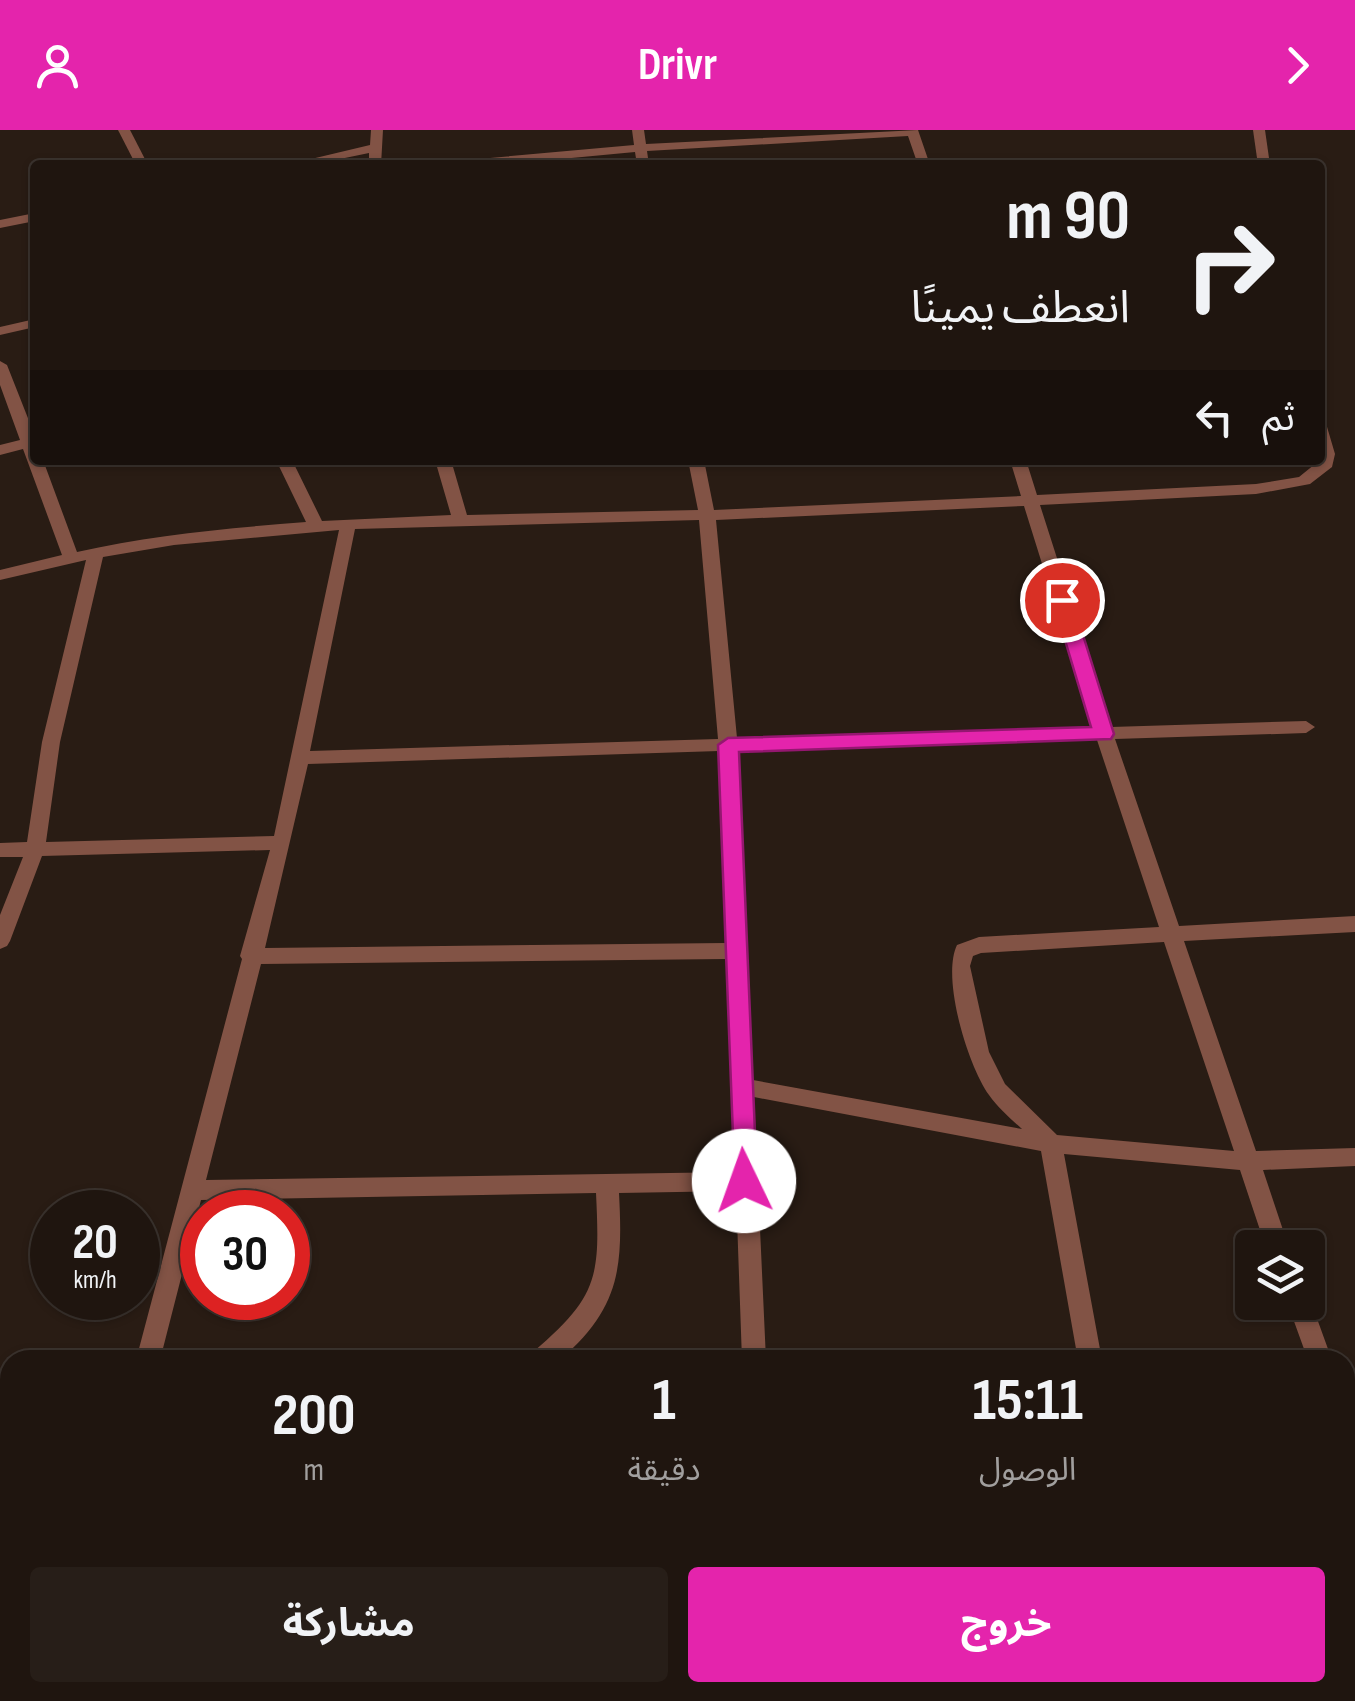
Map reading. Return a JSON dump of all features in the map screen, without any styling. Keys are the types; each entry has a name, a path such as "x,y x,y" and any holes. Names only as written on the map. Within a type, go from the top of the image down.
{"street":[{"path":"124,130 139,160"},
{"path":"375,160 377,130"},
{"path":"638,130 641,160"},
{"path":"1259,130 1263,160"},
{"path":"510,160 913,131 922,160"},
{"path":"317,160 376,148"},
{"path":"0,224 30,218"},
{"path":"0,332 30,324"},
{"path":"0,365 30,441"},
{"path":"0,450 30,451"},
{"path":"39,465 72,557"},
{"path":"286,465 316,526"},
{"path":"444,465 460,521"},
{"path":"697,465 706,515 728,745 753,1350"},
{"path":"1020,465 1171,938 1271,1230"},
{"path":"0,575 96,551 316,526 706,515 1256,490 1304,481 1324,465"},
{"path":"348,525 282,843 250,956 195,1190 744,1181"},
{"path":"0,942 36,847 51,742 96,551"},
{"path":"298,758 1306,728"},
{"path":"0,850 282,843"},
{"path":"1088,1350 1051,1144 997,1090 978,1052 960,966 964,951 979,946 1171,938 1355,924"},
{"path":"250,956 739,951"},
{"path":"740,1086 1051,1144 1246,1161 1355,1157"},
{"path":"553,1350 584,1321 605,1293 611,1270 607,1184"},
{"path":"151,1350 180,1244"},
{"path":"1306,1320 1316,1350"}],"route":[{"path":"744,1181 739,951 728,745 1104,734 1062,600"}]}
